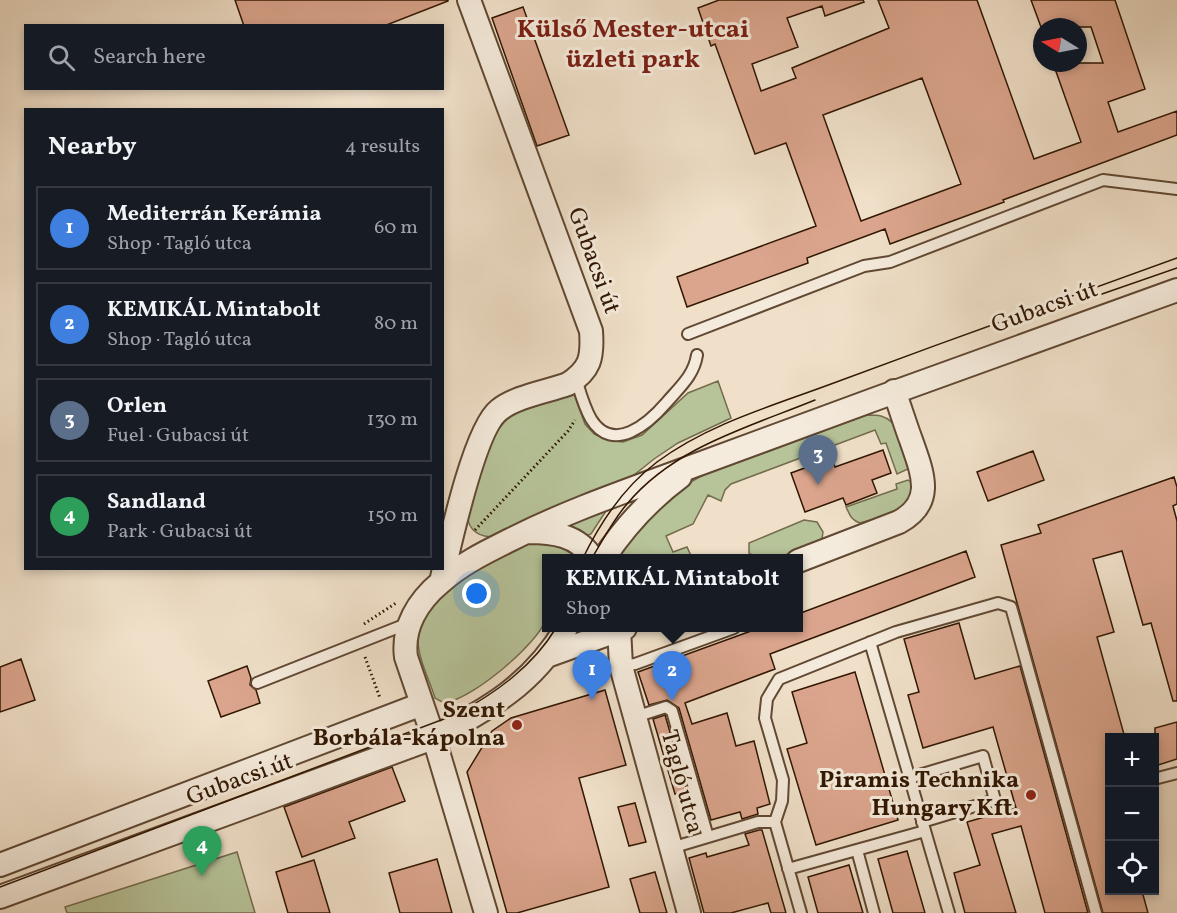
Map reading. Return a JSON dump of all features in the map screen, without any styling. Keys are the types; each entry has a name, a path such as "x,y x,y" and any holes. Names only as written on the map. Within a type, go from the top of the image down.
{"street":[{"name":"Gubacsi út","path":"441,582 462,531 481,438 488,423 498,411 511,403 568,384 576,379 585,371 590,361 592,348 591,332 469,0"},
{"name":"Gubacsi út","path":"0,865 422,704 406,657 405,645 410,623 425,597 467,563 526,532 574,509 1177,290"},
{"path":"803,559 899,522 911,515 920,503 924,487 922,472 894,391"},
{"name":"Gubacsi út","path":"607,554 640,511 695,465"},
{"path":"462,531 479,546 493,549"},
{"path":"526,532 546,532 570,538 590,554"},
{"name":"Gubacsi út","path":"0,897 433,738 507,695 527,679 547,656 563,632"},
{"name":"Gubacsi út","path":"547,656 610,632"},
{"name":"Tagló utca","path":"621,632 621,666 689,913"},
{"path":"422,704 486,913"}],"lane":[{"path":"688,334 864,266 890,262 1103,180 1177,189"},
{"path":"576,379 591,419 609,434 619,435 632,432 647,424 693,372 697,355"},
{"path":"801,913 775,822 782,801 783,780 765,718 767,699 779,679 896,632 998,603 1011,607 1096,913"},
{"path":"257,683 410,623"},
{"path":"621,666 635,664 721,632"},
{"path":"870,642 949,913"},
{"path":"635,717 666,707 672,711 708,837"},
{"path":"788,869 857,850 995,800 983,756 909,778"},
{"path":"1159,778 1177,773"},
{"path":"671,848 758,822 775,822"},
{"path":"857,850 874,913"}],"path":[{"path":"462,531 479,524 568,431 584,402"}],"green space":[{"path":"718,381 731,418 678,443 624,483 498,537 476,533 470,525 467,514 484,457 490,443 506,420 517,412 574,394 585,424 594,434 607,440 623,442 642,435 688,393"},
{"path":"867,415 881,416 893,424 904,444 910,464 908,469 897,474 886,443 881,444 875,430 731,484 725,490 721,501 708,495 693,524 666,536 673,552 687,547 690,554 618,554 654,509 703,475"},
{"path":"908,480 911,482 912,492 909,500 896,511 860,523 850,515 846,507 897,489 896,484"},
{"path":"606,509 591,534 586,536 559,524"},
{"path":"804,520 817,522 823,532 822,539 788,554 751,554 749,543"},
{"path":"538,541 552,542 576,553 542,554 541,630 504,668 473,690 448,702 435,698 419,647 418,640 422,623 432,607 446,592 464,578 503,555"},
{"path":"237,852 255,913 67,913 65,907"}],"building":[{"path":"235,0 448,0 389,24 243,24"},
{"path":"719,0 863,0 864,2 825,16 822,6 787,18 798,47 752,64 761,91 796,78 792,68 889,28 878,0 977,0 1034,159 1081,142 1056,72 1087,72 1087,63 1103,63 1091,27 1087,27 1087,18 1038,18 1031,0 1115,0 1145,89 1108,102 1118,132 1177,111 1177,135 890,244 885,229 807,258 808,263 687,307 677,277 816,226 786,143 755,154 715,44 711,46 698,8","holes":["922,78 961,184 861,221 823,115"]},
{"path":"523,7 569,135 537,146 492,18"},
{"path":"883,450 891,473 872,480 877,493 846,505 843,498 805,512 791,473 832,458 835,467"},
{"path":"1033,451 1044,480 988,501 977,472"},
{"path":"1174,477 1177,487 1177,504 1173,506 1177,521 1177,701 1173,701 1151,623 1143,625 1122,551 1093,559 1114,632 1097,637 1124,733 1105,733 1105,895 1143,895 1148,913 1103,913 1001,545 1041,533 1038,525"},
{"path":"966,551 975,577 770,654 775,669 685,703 692,724 727,713 736,746 754,741 770,804 757,808 758,814 742,819 740,812 711,820 679,708 667,700 649,705 638,672 748,632 803,632 803,612"},
{"path":"959,623 975,679 1020,666 1088,913 1045,913 1021,826 992,834 1016,913 965,913 954,873 980,865 967,822 1016,808 993,727 923,748 908,695 919,692 904,639"},
{"path":"21,659 35,700 0,712 0,667"},
{"path":"247,666 251,678 250,685 256,690 260,703 221,717 208,681"},
{"path":"855,672 898,820 816,845 787,749 807,743 792,692"},
{"path":"605,690 626,765 579,778 609,887 517,913 507,913 467,772 492,731 511,718"},
{"path":"665,715 687,791 675,794 653,719"},
{"path":"1177,722 1177,759 1159,765 1159,733 1155,733 1155,728"},
{"path":"392,767 405,801 349,822 355,838 302,857 284,807"},
{"path":"635,803 646,842 629,846 618,807"},
{"path":"762,830 786,913 771,913 768,903 731,913 704,913 689,858 706,853 707,857 749,845 745,834"},
{"path":"907,851 925,913 893,913 878,859"},
{"path":"437,859 452,913 400,913 389,873"},
{"path":"314,860 330,913 288,913 276,872"},
{"path":"849,865 863,913 818,913 808,877"},
{"path":"655,872 667,913 640,913 630,879"}],"tram line":[{"path":"585,554 605,519 634,482 657,462 697,437 763,408 1177,258"},
{"path":"1102,294 1177,268"},
{"path":"594,554 627,504 646,484 667,468 714,441 815,400"},
{"path":"0,887 457,714 486,697 513,677 547,642 553,632"}],"place":[{"name":"Orlen","path":"818,485"},
{"name":"Mediterrán Kerámia","path":"592,700"},
{"name":"KEMIKÁL Mintabolt","path":"672,701"},
{"name":"Szent Borbála-kápolna","path":"517,725"},
{"name":"Piramis Technika Hungary Kft.","path":"1031,795"},
{"name":"Sandland","path":"202,876"}],"district":[{"name":"Külső Mester-utcai üzleti park","path":"633,45"}]}
